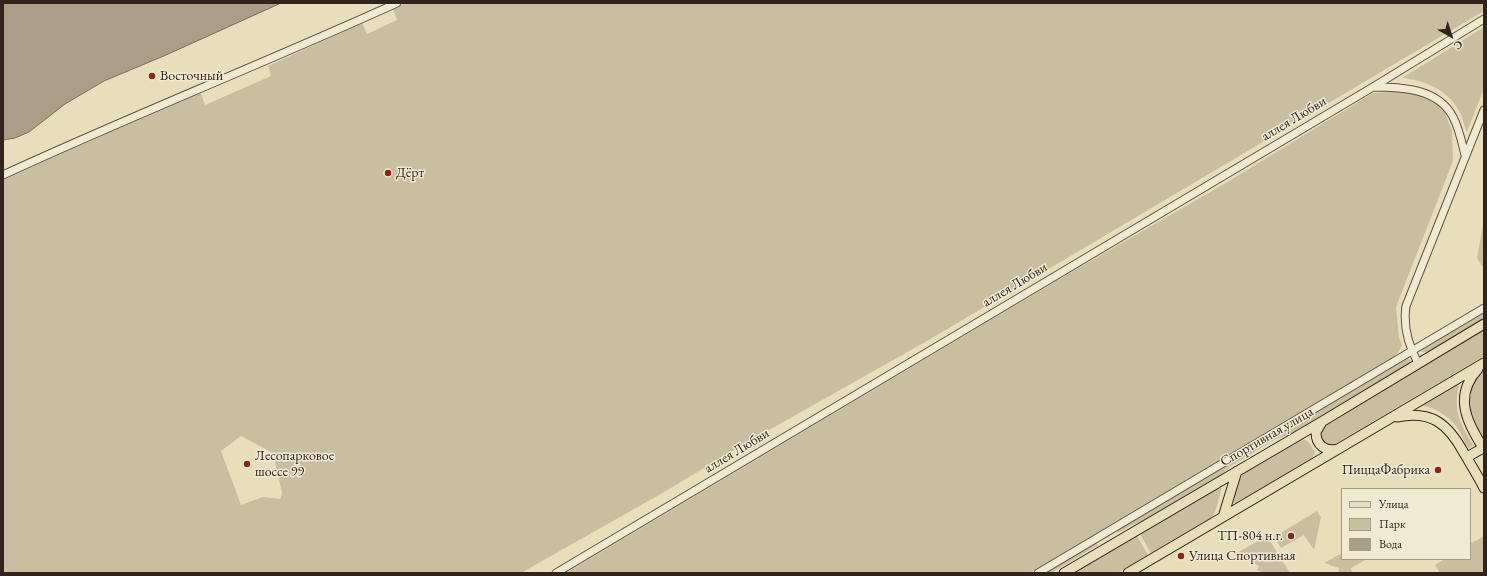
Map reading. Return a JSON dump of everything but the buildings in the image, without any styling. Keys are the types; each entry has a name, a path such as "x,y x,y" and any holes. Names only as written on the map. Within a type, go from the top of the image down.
{"main road":[{"name":"Спортивная улица","path":"1064,573 1323,421 1484,324"},
{"path":"1128,573 1484,363"},
{"path":"1467,457 1483,448 1470,424 1464,403 1464,394 1473,375 1484,363"},
{"path":"1390,418 1406,415 1419,415 1435,419 1453,434 1484,488"},
{"path":"1323,421 1316,432 1318,442 1325,449 1338,449"},
{"path":"1223,517 1236,472"}],"street":[{"path":"3,175 82,139 295,49 397,3"},
{"name":"аллея Любви","path":"558,573 1373,87 1484,19"},
{"path":"1373,87 1404,88 1416,90 1435,97 1453,116 1465,155"},
{"path":"1418,363 1412,351 1406,332 1404,318 1406,306 1484,110"},
{"path":"1038,573 1484,308"}],"green space":[{"path":"406,3 1484,3 1484,11 927,341 746,443 659,495 521,573 3,573 3,178 200,91 205,105 271,76 268,66 362,23 367,34 397,20 393,9","holes":["241,436 273,453 282,493 280,499 263,497 241,505 221,451"]},
{"path":"1484,27 1484,88 1467,132 1462,116 1449,97 1435,87 1419,81 1402,78"},
{"path":"1403,91 1417,93 1435,101 1444,110 1452,131 1453,161 1396,307 1399,337 1402,346 1396,355 1270,430 1261,437 1245,445 1030,573 566,573 1063,277 1224,184 1373,93"},
{"path":"1484,220 1484,269 1477,258"},
{"path":"1484,310 1484,319 1427,352 1422,352 1422,349"},
{"path":"1484,330 1484,356 1335,444 1325,444 1319,438 1322,426 1325,424"},
{"path":"1407,357 1410,360 1409,364 1289,435 1276,439 1231,466 1216,479 1145,521 1132,525 1118,533 1115,528"},
{"path":"1484,369 1484,437 1472,411 1470,394 1477,377"},
{"path":"1460,381 1457,399 1458,414 1463,428 1473,445 1470,448 1465,443 1457,427 1444,414 1427,406 1421,405"},
{"path":"1300,439 1307,441 1311,445 1315,453 1312,458 1237,503 1234,503 1233,500 1238,482 1243,473"},
{"path":"1219,487 1221,488 1221,491 1212,517 1151,553 1140,534"},
{"path":"1317,511 1321,517 1314,550 1304,535 1281,548 1274,537"},
{"path":"1137,536 1148,555 1118,573 1074,573"},
{"path":"1267,536 1290,573 1262,573 1257,570 1259,566 1244,557 1241,560 1236,559 1235,554"},
{"path":"1484,536 1484,573 1440,573 1435,565 1443,560 1471,560 1471,543"},
{"path":"1095,541 1098,545 1051,573 1041,573"},
{"path":"1341,554 1341,560 1365,560 1351,568 1352,573 1338,573 1339,568 1324,563"}],"water":[{"path":"3,3 281,3 166,55 104,81 65,104 29,132 15,138 3,140"}],"place":[{"name":"Восточный","path":"152,76"},
{"name":"Дёрт","path":"388,173"},
{"name":"Лесопарковое шоссе 99","path":"247,464"},
{"name":"ПиццаФабрика","path":"1438,470"},
{"name":"ТП-804 н.г.","path":"1291,536"},
{"name":"Улица Спортивная","path":"1181,556"}]}
